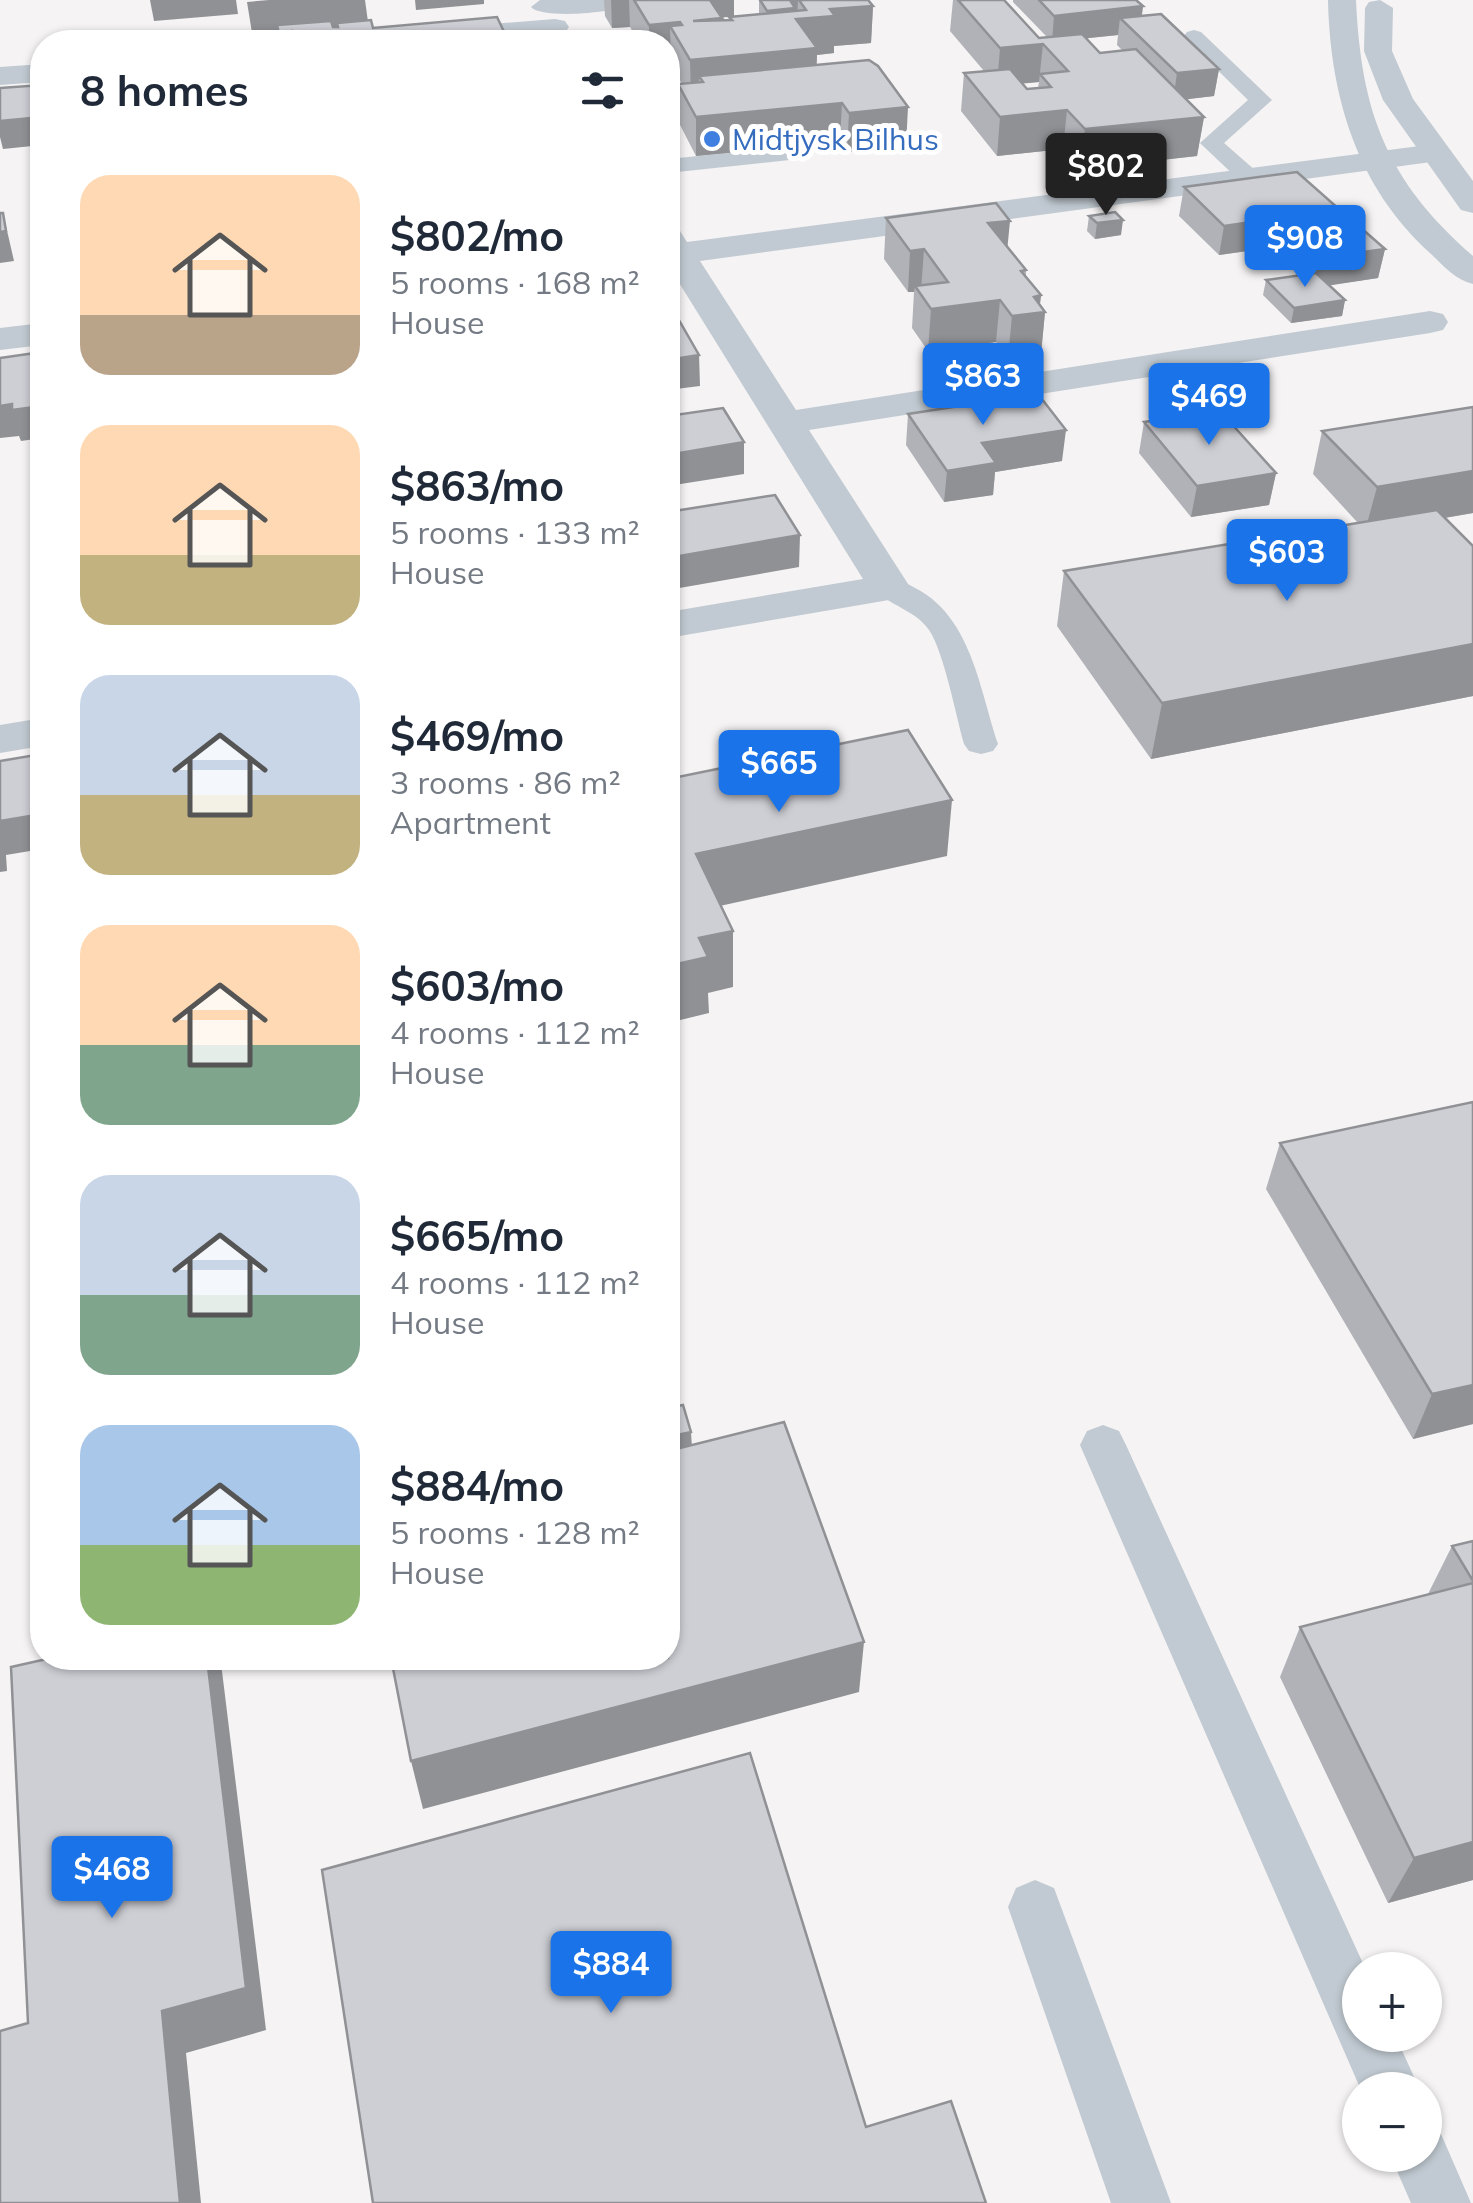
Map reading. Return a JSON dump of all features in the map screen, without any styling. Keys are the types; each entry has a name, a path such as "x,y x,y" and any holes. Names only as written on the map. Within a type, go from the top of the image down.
{"street":[{"path":"470,30 551,19 623,0"},
{"path":"1342,0 1342,34 1354,97 1390,189 1410,216 1473,274"},
{"path":"1378,0 1378,51 1398,100 1473,203"},
{"path":"0,76 30,74"},
{"path":"680,248 1473,150"},
{"path":"680,264 890,587 680,623"},
{"path":"784,423 1430,322"},
{"path":"0,339 30,335"},
{"path":"0,739 30,734"}],"lane":[{"path":"1194,36 1261,100 1211,142 1248,176"},
{"path":"680,165 800,154"},
{"path":"890,587 922,604 946,630 981,744"},
{"path":"1103,1445 1342,1981"},
{"path":"1035,1907 1141,2203"},
{"path":"1427,2172 1441,2203"}],"building":[{"path":"634,0 710,0 722,18 693,21 806,10 799,0 868,0 873,6 830,9 835,16 796,19 817,48 690,60 680,43 680,30 670,26 682,25 680,22 649,25"},
{"path":"760,0 790,0 795,8 767,11"},
{"path":"958,0 1004,0 1039,38 1082,34 1100,53 1136,49 1204,117 1085,129 1067,110 1000,117 964,73 1010,69 1027,89 1051,87 1040,74 1068,71 1043,44 1000,48"},
{"path":"1039,0 1136,0 1143,6 1054,16"},
{"path":"1161,14 1219,69 1177,73 1120,18"},
{"path":"497,17 503,30 278,30 277,25 331,21 333,27 338,27 337,23 371,20 373,28"},
{"path":"869,60 878,66 908,107 849,113 842,103 696,117 680,84 703,82 699,76"},
{"path":"30,86 30,118 0,121 0,88"},
{"path":"1297,172 1339,209 1316,212 1329,223 1352,220 1385,249 1319,258 1287,229 1310,226 1299,215 1224,226 1184,187"},
{"path":"996,203 1010,221 988,223 1026,270 1021,271 1041,295 1034,297 1045,312 1012,316 1000,300 931,309 915,286 948,282 924,249 910,251 886,218"},
{"path":"1115,212 1123,220 1097,223 1089,216"},
{"path":"0,213 6,231 0,232"},
{"path":"1316,273 1345,300 1294,308 1266,280"},
{"path":"680,322 699,355 680,358"},
{"path":"30,354 30,408 12,410 12,404 0,406 0,358"},
{"path":"1038,394 1066,430 982,443 996,463 947,471 908,414"},
{"path":"1473,407 1473,471 1377,487 1322,431"},
{"path":"723,408 744,442 680,453 680,414"},
{"path":"1220,411 1276,473 1197,486 1144,422"},
{"path":"775,495 800,535 680,556 680,510"},
{"path":"1437,510 1473,546 1473,644 1162,703 1064,571"},
{"path":"908,730 952,800 696,854 733,931 699,938 708,957 680,963 680,777"},
{"path":"30,756 30,816 0,821 0,761"},
{"path":"1473,1102 1473,1385 1432,1394 1280,1143"},
{"path":"680,1406 691,1432 680,1434"},
{"path":"784,1422 864,1642 411,1761 393,1670 680,1670 680,1448"},
{"path":"1473,1541 1473,1581 1452,1546"},
{"path":"1473,1583 1473,1842 1414,1858 1300,1627"},
{"path":"30,1663 30,1670 208,1670 246,1988 162,2011 180,2203 0,2203 0,2031 28,2023 11,1667"},
{"path":"750,1753 866,2127 951,2101 986,2203 373,2203 322,1870"}],"place":[{"name":"Midtjysk Bilhus","path":"712,139"}]}
